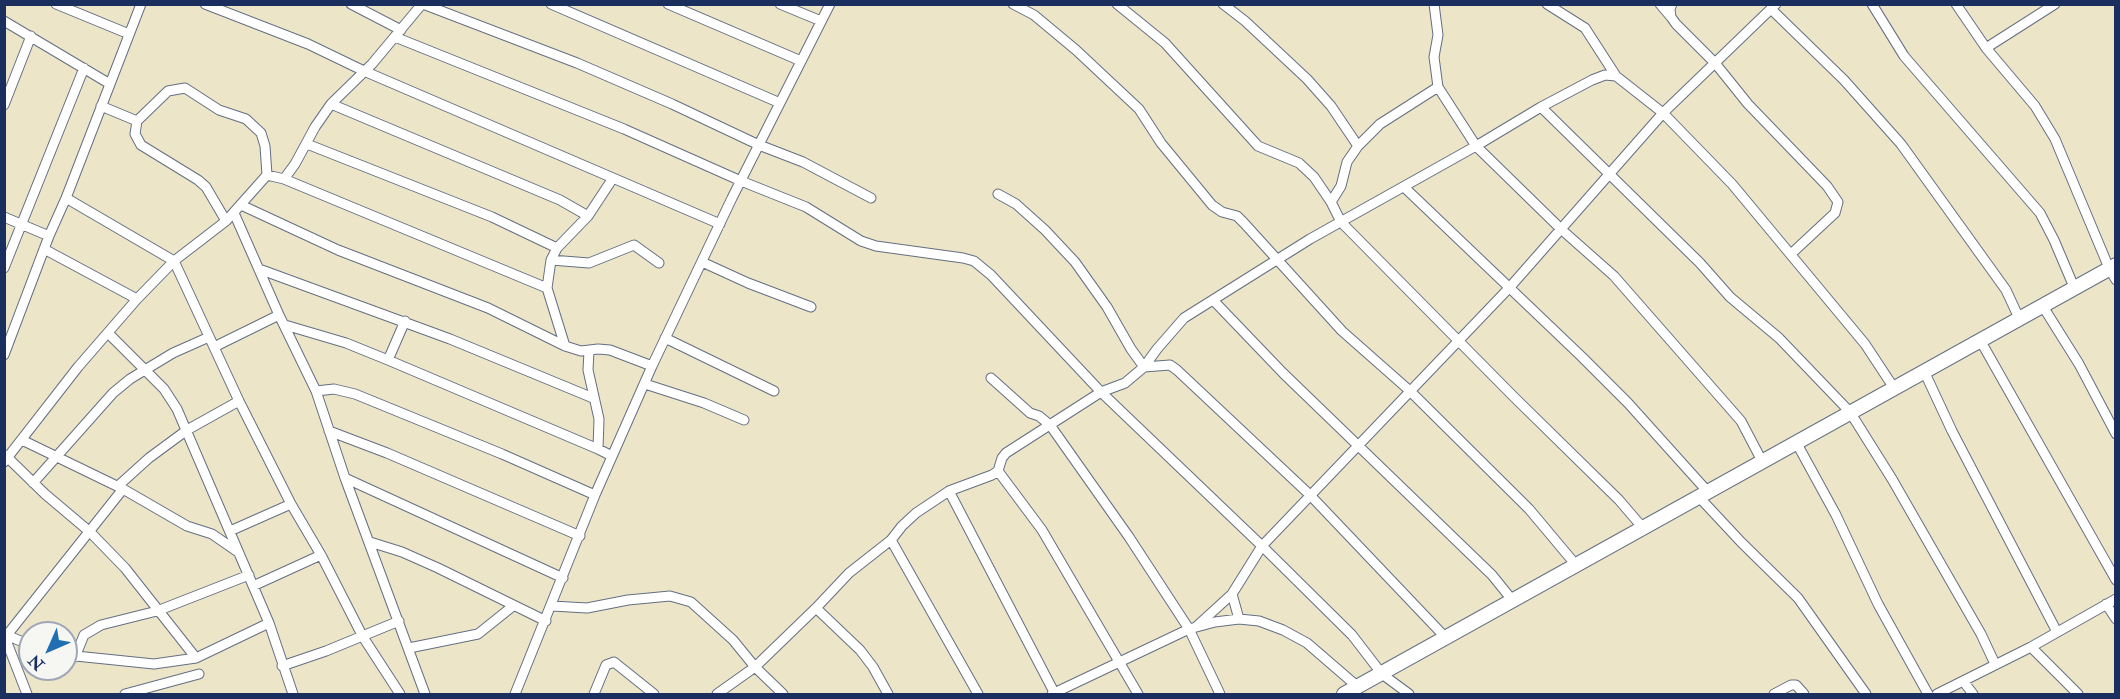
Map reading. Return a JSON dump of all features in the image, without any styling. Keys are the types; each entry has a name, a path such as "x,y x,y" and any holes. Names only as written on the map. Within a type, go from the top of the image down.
{"street":[{"path":"56,4 129,34"},
{"path":"5,354 141,4"},
{"path":"205,4 308,44 364,71 720,224"},
{"path":"351,4 398,33 806,207 868,243 974,261 991,275 1101,392 1352,634 1382,674 1409,694"},
{"path":"284,179 331,104 364,71 423,4 577,63 672,104 759,145 803,162 871,198"},
{"path":"551,4 780,103"},
{"path":"668,4 801,61"},
{"path":"780,4 821,21"},
{"path":"515,694 595,495 652,366 830,4"},
{"path":"1013,4 1034,15 1084,57 1139,109 1161,143 1212,205 1222,212 1237,216 1244,222 1342,330 1410,391 1529,509 1576,565"},
{"path":"1117,4 1166,43 1258,146 1299,163 1314,177 1341,222 1619,500 1643,528"},
{"path":"1223,4 1245,21 1307,79 1331,106 1358,146"},
{"path":"1434,4 1438,35 1434,57 1438,87 1476,146 1562,230 1614,276 1721,396 1741,422 1762,461"},
{"path":"1547,4 1585,28 1616,76 1663,113 1732,184 1865,344 1894,388"},
{"path":"1660,4 1715,63 1748,104 1827,186 1838,202 1835,213 1791,254"},
{"path":"1671,17 1672,4"},
{"path":"1760,4 1772,9 1844,80 1901,144 2006,290 2019,318"},
{"path":"1872,4 1904,56 2040,213 2074,287"},
{"path":"1344,694 2074,287 2113,271 2055,139 2035,106 1986,48 1956,4"},
{"path":"1986,48 2055,4"},
{"path":"1193,628 1232,594 1262,546 1510,287 1663,113 1772,9"},
{"path":"4,21 110,84"},
{"path":"4,105 31,36"},
{"path":"4,268 84,68"},
{"path":"717,694 754,667 849,573 891,540 916,513 949,491 992,476 998,471 1006,453 1101,392 1125,382 1144,367 1156,349 1184,318 1341,222 1541,107 1592,80 1605,75 1616,76"},
{"path":"1331,202 1341,186 1347,162 1358,146 1380,124 1438,87"},
{"path":"196,658 124,568 90,532 6,458 71,375 136,299 174,261 226,221 267,175 265,146 261,133 246,119 219,110 185,88 168,91 137,121 135,134 141,145 206,186 226,221"},
{"path":"331,104 560,200 588,216"},
{"path":"101,106 137,121"},
{"path":"1541,107 1700,263 1730,297 1779,338 1850,412 1892,478 1981,634 1995,664"},
{"path":"307,144 492,217 557,248"},
{"path":"267,175 284,179 547,288"},
{"path":"565,346 547,288 551,260 557,248 588,216 613,178"},
{"path":"1404,187 1628,403 1741,542 1798,598 1866,694"},
{"path":"998,194 1016,204 1075,262 1107,307 1144,367"},
{"path":"66,198 174,261 238,401 291,504 321,555 363,637 400,694"},
{"path":"241,205 338,250 488,308 565,346 581,351 610,350 652,366"},
{"path":"234,213 279,315 316,391 345,478 425,694"},
{"path":"4,217 49,236"},
{"path":"551,260 589,263 634,245 659,263"},
{"path":"44,249 136,299"},
{"path":"702,262 748,283 811,307"},
{"path":"259,269 405,321 593,398"},
{"path":"1213,300 1283,373 1492,575 1513,600"},
{"path":"2042,305 2079,364 2115,434"},
{"path":"214,347 279,315"},
{"path":"388,360 405,321"},
{"path":"285,325 346,343 612,456"},
{"path":"108,333 164,389 177,409 269,623 293,694"},
{"path":"33,483 112,393 173,353 209,337"},
{"path":"665,338 774,391"},
{"path":"1980,340 2115,580"},
{"path":"589,351 588,370 598,419 598,449"},
{"path":"1144,367 1170,365 1177,370 1310,495 1446,638"},
{"path":"1924,371 1952,431 2057,632"},
{"path":"992,378 1030,413 1039,416 1050,425 1193,628 1220,694"},
{"path":"645,384 704,403 744,420"},
{"path":"316,391 334,389 355,394 595,495"},
{"path":"27,694 4,634 7,635 90,532 121,488 149,458 187,430 238,401"},
{"path":"329,431 580,536"},
{"path":"22,440 121,488 178,522 212,534 240,554"},
{"path":"1796,442 1836,515 1878,604 1928,694"},
{"path":"998,471 1042,530 1138,694"},
{"path":"345,478 563,578"},
{"path":"949,491 1054,694 1193,628 1239,619 1259,621 1283,630 1307,643 1358,687"},
{"path":"230,531 291,504"},
{"path":"891,540 978,694"},
{"path":"370,542 402,552 438,568 546,621"},
{"path":"253,586 321,555"},
{"path":"78,645 84,635 101,625 158,611 249,576"},
{"path":"1232,594 1239,619"},
{"path":"552,606 587,608 628,600 670,596 691,602 733,640 754,667 783,694"},
{"path":"1936,694 2031,647 2115,599"},
{"path":"2106,604 2115,619"},
{"path":"409,648 478,634 513,606"},
{"path":"816,608 860,650 873,667 888,694"},
{"path":"282,666 363,637 399,621"},
{"path":"78,657 154,664 196,658 269,623"},
{"path":"7,635 18,640"},
{"path":"2031,647 2078,694"},
{"path":"594,694 606,665 614,662 654,694"},
{"path":"125,694 199,674"},
{"path":"1963,681 1974,694"},
{"path":"1774,694 1791,684 1796,685 1804,694"}]}
